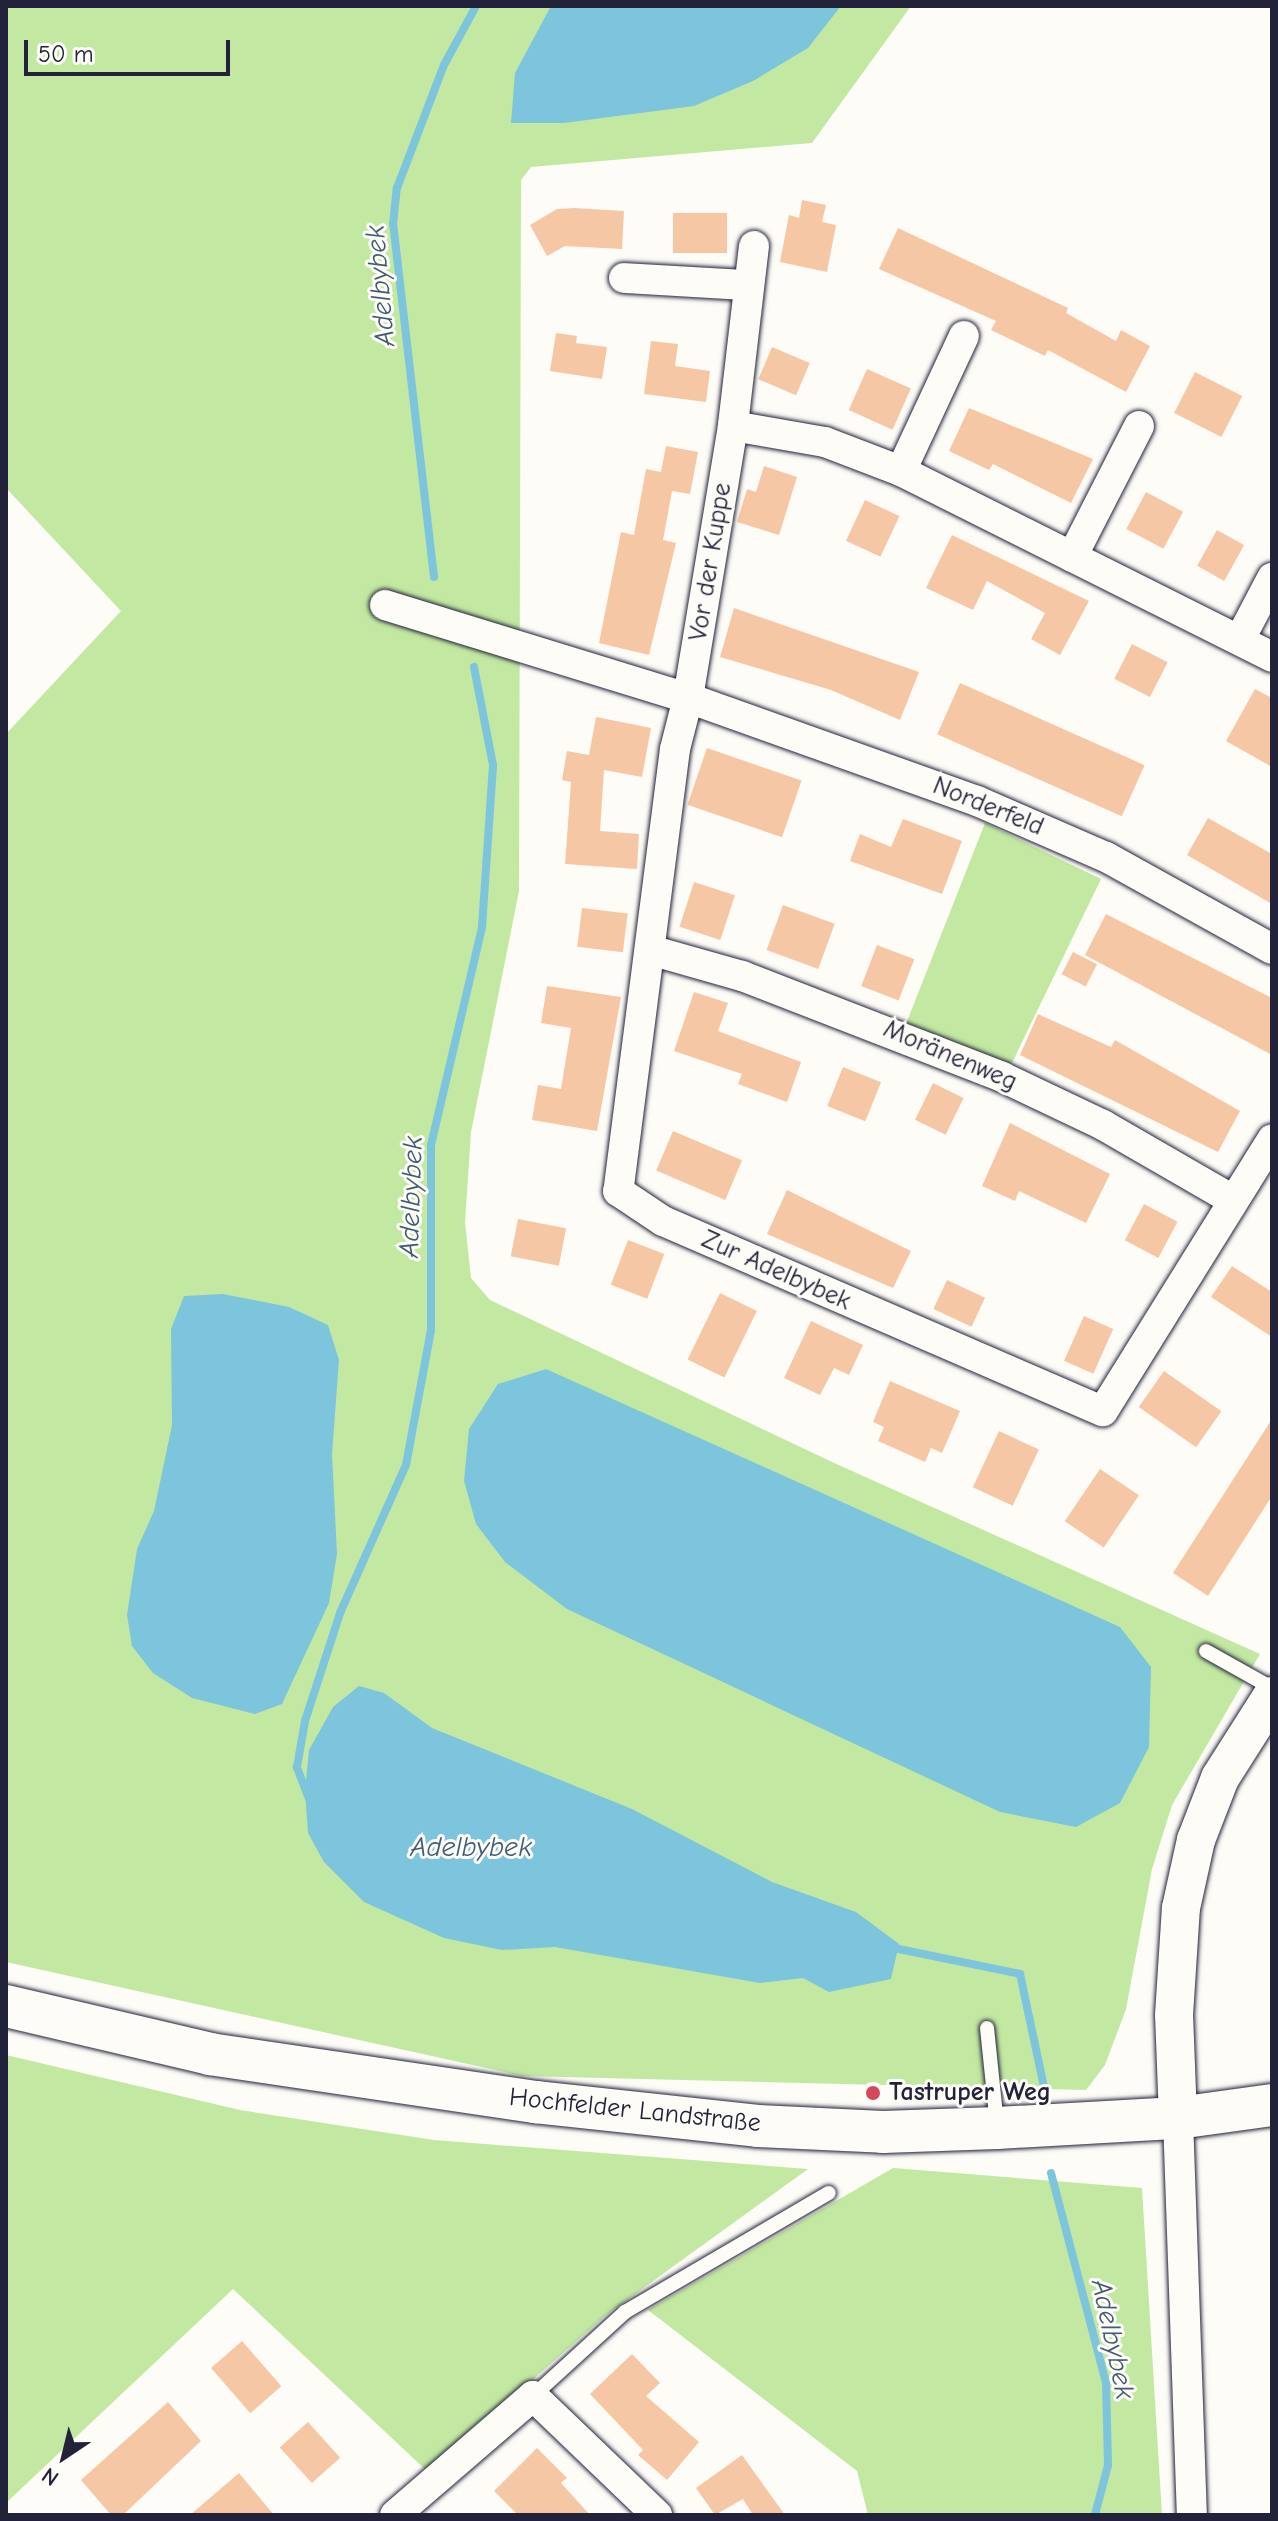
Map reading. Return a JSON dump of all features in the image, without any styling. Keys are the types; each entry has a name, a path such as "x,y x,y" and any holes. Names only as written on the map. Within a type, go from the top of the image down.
{"main road":[{"name":"Hochfelder Landstraße","path":"6,2006 210,2054 535,2102 758,2126 883,2132 997,2128 1178,2118 1272,2105"}],"street":[{"name":"Vor der Kuppe","path":"688,698 733,426 747,285 754,246"},
{"path":"624,278 747,285"},
{"path":"901,471 964,336"},
{"path":"733,426 825,442 901,471 1272,657"},
{"path":"1072,557 1139,426"},
{"path":"1240,639 1272,578"},
{"name":"Norderfeld","path":"385,605 688,698 977,801 1106,857 1272,949"},
{"name":"Zur Adelbybek","path":"688,698 675,749 618,1191 663,1221 1103,1411 1272,1139"},
{"name":"Moränenweg","path":"650,950 830,1007 1002,1077 1103,1125 1233,1200"},
{"path":"1192,2515 1174,2015 1181,1908 1190,1867 1220,1778 1272,1696"},
{"path":"395,2515 533,2396 657,2515"}],"lane":[{"path":"1206,1651 1272,1688"},
{"path":"987,2028 997,2128"},
{"path":"533,2396 625,2312 829,2193"}],"green space":[{"path":"6,6 911,6 812,143 531,167 521,180 519,891 471,1132 465,1222 471,1278 490,1300 832,1462 1260,1654 1172,1805 1152,1869 1126,2009 1105,2065 1086,2090 522,2076 6,1962 6,734 121,611 6,488"},
{"path":"985,823 1101,879 1009,1069 906,1024"},
{"path":"6,2055 240,2110 434,2140 808,2169 606,2315 428,2472 233,2289 6,2503"},
{"path":"893,2168 1142,2188 1162,2515 868,2515 857,2471 648,2310"}],"water":[{"path":"551,6 841,6 808,48 753,81 694,106 564,123 511,123 515,73"},
{"path":"223,1294 289,1307 328,1325 339,1360 332,1454 337,1554 329,1603 282,1704 255,1714 192,1698 153,1673 132,1646 127,1615 137,1549 154,1511 172,1425 171,1329 184,1296"},
{"path":"546,1369 1120,1627 1151,1667 1149,1747 1120,1803 1076,1827 1000,1812 567,1609 505,1562 476,1524 464,1481 469,1429 498,1384"},
{"name":"Adelbybek","path":"359,1686 384,1693 432,1728 632,1809 772,1882 856,1912 899,1944 891,1979 829,1992 803,1978 760,1983 555,1947 502,1950 444,1938 364,1902 324,1862 308,1833 305,1791 309,1750 333,1707"}],"building":[{"path":"802,200 826,205 822,222 836,225 827,272 780,262 789,215 799,218"},
{"path":"557,209 624,211 622,249 565,246 547,256 530,225"},
{"path":"673,213 727,213 727,253 673,253"},
{"path":"898,228 1068,308 1066,313 1116,341 1121,330 1150,346 1126,392 1048,350 1045,356 991,330 996,321 879,269"},
{"path":"556,333 577,336 576,343 607,347 602,379 550,371"},
{"path":"651,341 678,344 675,366 710,371 706,402 644,394"},
{"path":"772,347 810,363 796,395 758,379"},
{"path":"867,369 911,389 893,430 849,410"},
{"path":"1195,372 1242,396 1221,437 1174,413"},
{"path":"969,408 1093,459 1071,503 993,464 989,470 949,451"},
{"path":"666,446 698,452 690,494 672,491 663,540 676,543 649,655 599,643 621,532 634,535 646,469 661,472"},
{"path":"764,466 797,477 779,535 737,522 747,489 756,492"},
{"path":"1146,492 1183,512 1163,549 1126,529"},
{"path":"865,500 899,516 880,557 846,541"},
{"path":"1217,530 1244,545 1224,581 1197,566"},
{"path":"952,535 1089,601 1060,655 1031,639 1045,613 987,581 973,610 926,588"},
{"path":"734,608 919,672 900,720 831,690 720,657"},
{"path":"1132,644 1168,662 1150,697 1114,679"},
{"path":"960,683 1145,765 1122,816 937,734"},
{"path":"1255,689 1272,698 1272,767 1226,741"},
{"path":"596,717 651,728 642,777 604,770 600,831 639,834 637,869 565,864 571,782 562,780 567,751 589,755"},
{"path":"707,748 802,781 782,837 687,805"},
{"path":"1208,818 1272,854 1272,904 1187,855"},
{"path":"903,819 962,841 942,894 850,861 860,834 891,847"},
{"path":"694,882 735,895 720,940 679,927"},
{"path":"783,905 835,924 818,969 767,950"},
{"path":"582,908 628,914 623,952 577,947"},
{"path":"1106,914 1272,998 1272,1055 1085,955"},
{"path":"877,945 914,959 899,1000 861,986"},
{"path":"1073,952 1097,964 1086,987 1062,974"},
{"path":"547,986 621,997 597,1131 532,1120 538,1085 561,1089 571,1028 541,1023"},
{"path":"694,992 728,1003 718,1031 801,1062 787,1102 738,1084 742,1074 674,1051"},
{"path":"1038,1014 1111,1047 1115,1040 1240,1111 1218,1152 1020,1055"},
{"path":"843,1067 881,1082 865,1121 827,1106"},
{"path":"933,1083 964,1098 946,1135 915,1120"},
{"path":"1010,1123 1110,1174 1086,1223 1019,1191 1015,1201 982,1186"},
{"path":"673,1131 742,1160 725,1200 656,1171"},
{"path":"787,1190 911,1251 893,1288 767,1234"},
{"path":"1144,1204 1178,1222 1158,1258 1125,1240"},
{"path":"518,1219 566,1228 559,1266 511,1256"},
{"path":"628,1240 664,1254 647,1299 611,1285"},
{"path":"1232,1266 1272,1292 1272,1337 1211,1297"},
{"path":"947,1280 985,1298 972,1327 933,1309"},
{"path":"720,1293 757,1311 724,1377 688,1360"},
{"path":"1084,1316 1113,1329 1093,1374 1064,1361"},
{"path":"811,1321 863,1345 849,1375 834,1368 820,1395 784,1378"},
{"path":"1164,1371 1221,1411 1196,1447 1139,1407"},
{"path":"890,1381 960,1411 942,1453 931,1448 925,1462 878,1441 884,1427 873,1422"},
{"path":"1272,1419 1272,1496 1208,1596 1173,1573"},
{"path":"999,1431 1039,1450 1013,1506 973,1487"},
{"path":"1100,1469 1139,1495 1104,1548 1065,1521"},
{"path":"242,2341 281,2386 250,2413 211,2368"},
{"path":"632,2354 660,2383 646,2396 699,2442 667,2480 638,2455 643,2450 590,2394"},
{"path":"168,2402 201,2441 123,2515 111,2515 81,2480"},
{"path":"308,2422 340,2458 312,2483 280,2447"},
{"path":"537,2448 567,2478 561,2483 590,2515 518,2515 494,2491"},
{"path":"742,2455 785,2515 753,2515 743,2499 715,2515 696,2488"},
{"path":"239,2473 274,2515 190,2515"}],"waterway":[{"name":"Adelbybek","path":"434,577 393,224 397,188 444,65 476,6"},
{"name":"Adelbybek","path":"311,1804 297,1767 305,1721 340,1613 406,1465 431,1330 431,1145 482,927 493,765 474,667"},
{"name":"Adelbybek","path":"889,1947 1020,1974 1044,2087"},
{"name":"Adelbybek","path":"1051,2173 1106,2383 1108,2465 1095,2515"}],"place":[{"name":"Tastruper Weg","path":"873,2093"}]}
